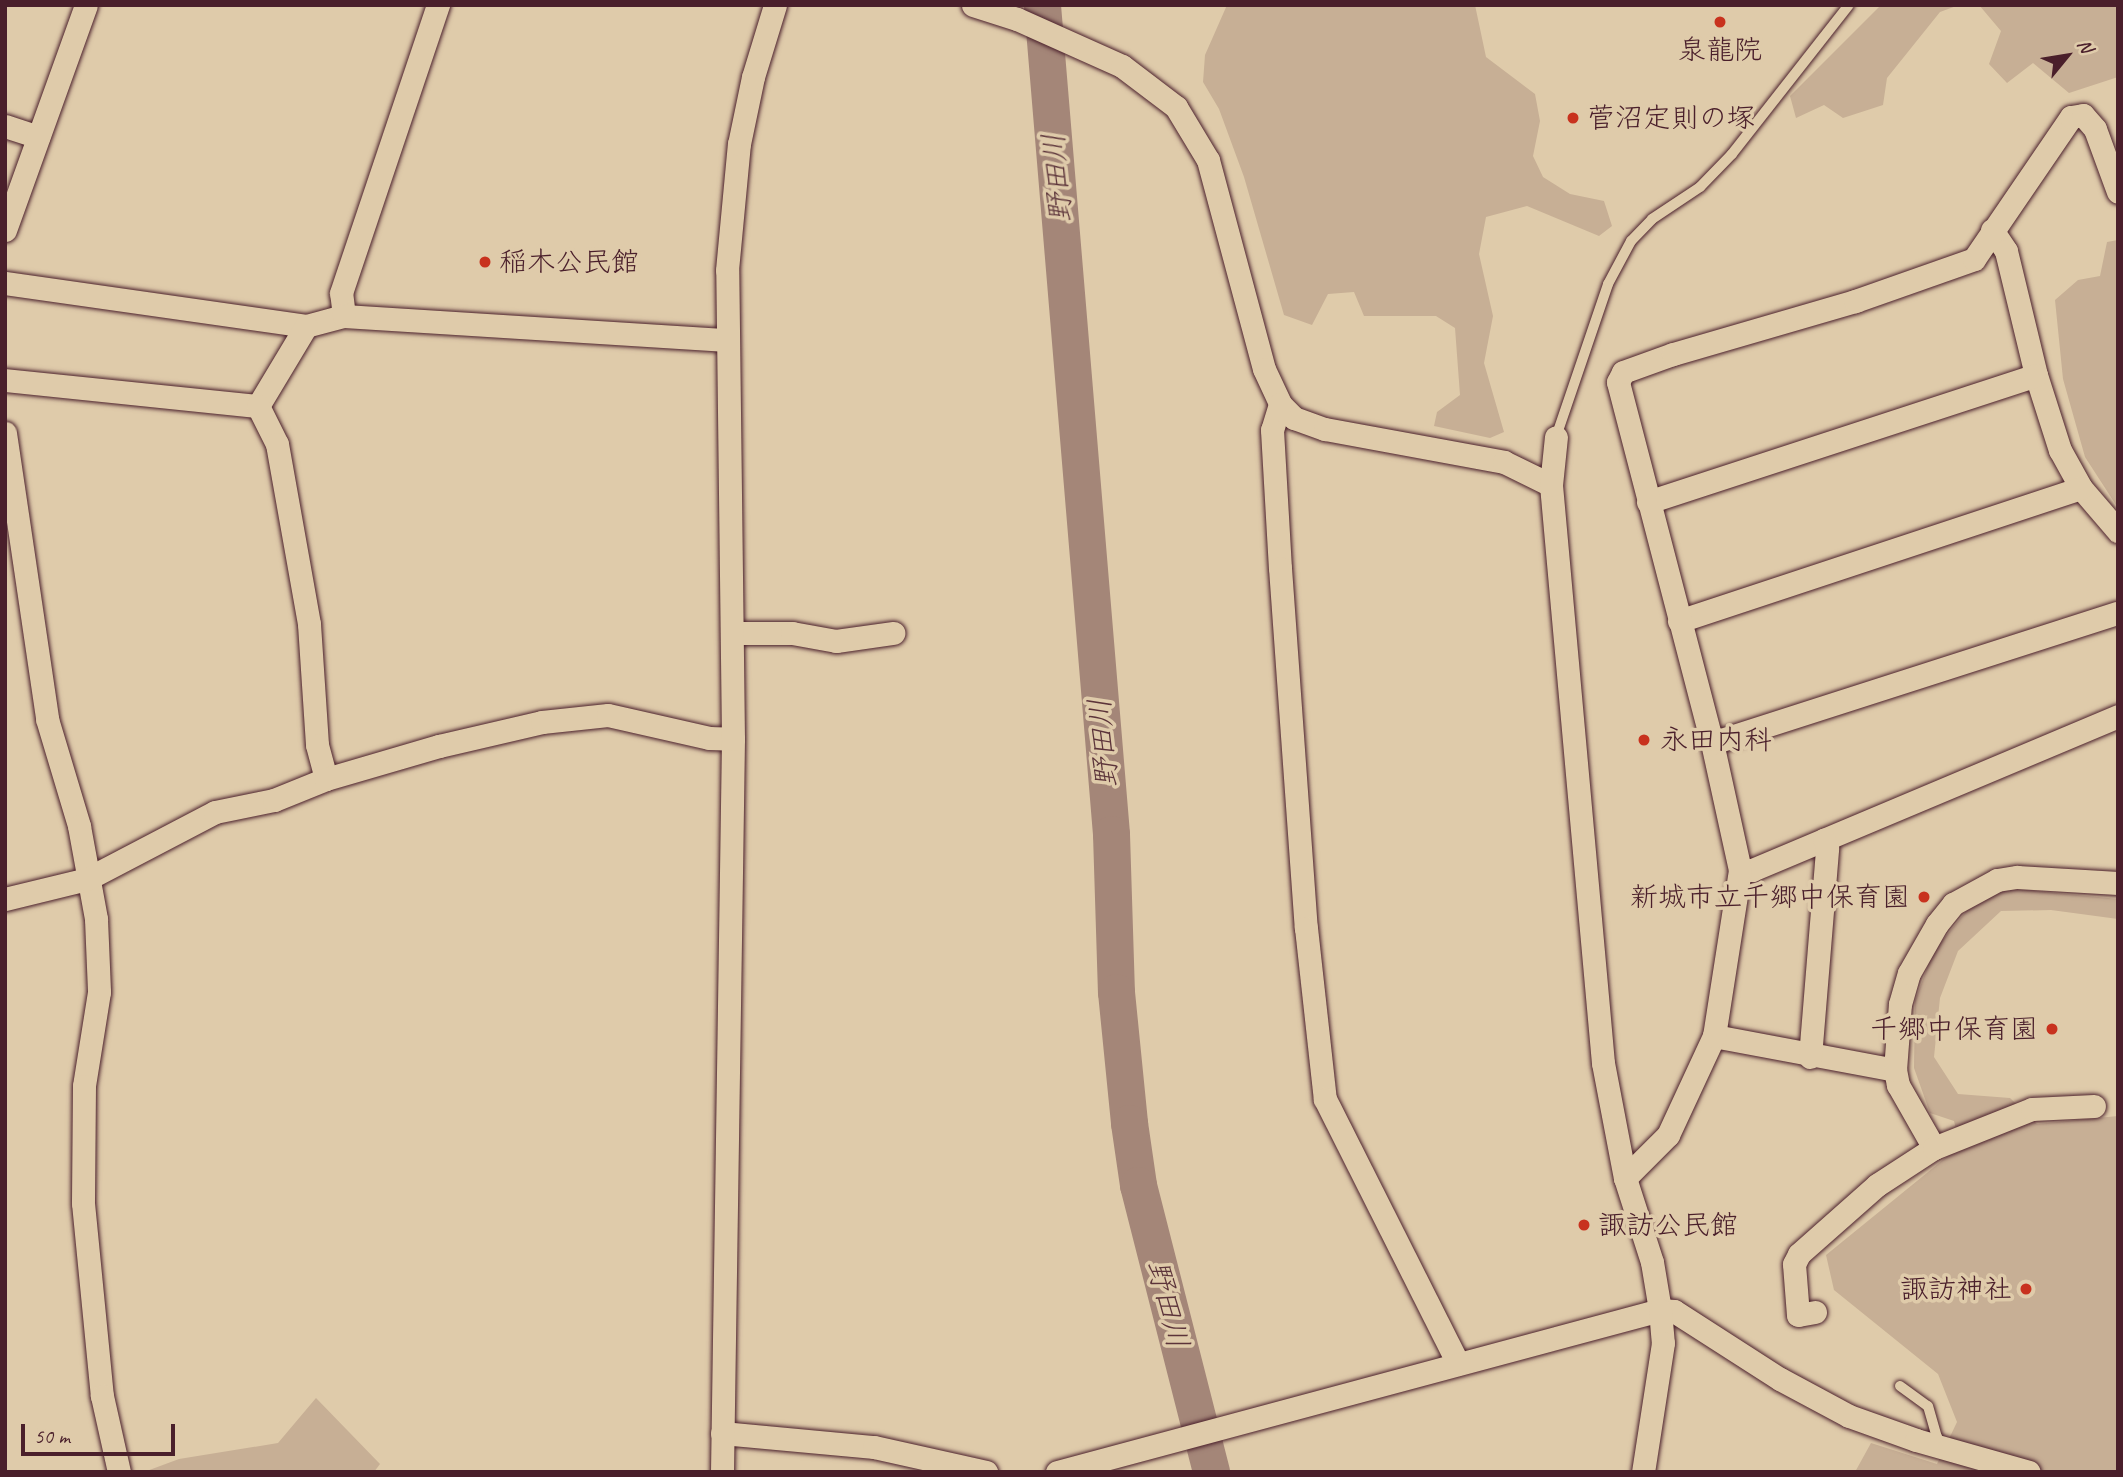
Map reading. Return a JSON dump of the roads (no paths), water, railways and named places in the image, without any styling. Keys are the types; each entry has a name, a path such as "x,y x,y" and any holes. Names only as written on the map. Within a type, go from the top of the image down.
{"street":[{"path":"5,230 86,5"},
{"path":"344,316 341,293 438,5"},
{"path":"722,1472 733,739 727,270 739,144 753,77 775,5"},
{"path":"973,5 1017,19 1122,66 1176,107 1208,160 1264,369 1280,404 1294,418 1325,429 1504,462 1551,485"},
{"path":"1625,1178 1668,1135 1714,1036 1740,870 1712,743 1618,382 1623,372 1855,301 1974,259 2071,117 2083,115 2095,129 2118,192"},
{"path":"5,126 38,137"},
{"path":"1993,230 2006,251 2050,428 2081,488 2118,531"},
{"path":"5,283 306,326 344,316 727,340"},
{"path":"258,406 306,326"},
{"path":"1648,502 2036,375"},
{"path":"5,380 258,406"},
{"path":"1280,404 1272,430 1280,568 1306,928 1325,1099 1458,1363"},
{"path":"258,406 277,444 309,624 317,745 326,779"},
{"path":"5,433 47,719 79,825 96,919 99,992 84,1086 83,1203 102,1396 119,1472"},
{"path":"1556,437 1551,485 1603,1063 1625,1178 1652,1262 1663,1343 1643,1472"},
{"path":"1679,621 2081,488"},
{"path":"1712,743 2118,613"},
{"path":"733,633 792,632 836,641 893,633"},
{"path":"5,900 87,879 215,812 274,800 326,779 439,746 585,715 733,739"},
{"path":"1740,870 1752,870 2118,716"},
{"path":"1810,1057 1828,848 1824,839"},
{"path":"1934,1148 1898,1085 1895,1070 1900,1004 1909,974 1953,904 1997,880 2017,877 2118,883"},
{"path":"1714,1036 1810,1057 1895,1070"},
{"path":"1815,1312 1798,1315 1794,1264 1799,1254 1877,1185 1934,1148 2032,1109 2094,1106"},
{"path":"1057,1472 1660,1310 1674,1311 1780,1380 1849,1416 1934,1446 2029,1472"},
{"path":"723,1433 874,1447 986,1472"}],"lane":[{"path":"1556,437 1608,284 1631,241 1652,219 1700,187 1732,154 1849,5"},
{"path":"1900,1386 1928,1406 1937,1437 1934,1446"}],"waterway":[{"name":"野田川","path":"1042,5 1111,834 1116,992 1129,1123 1138,1185 1211,1472"}],"place":[{"name":"泉龍院","path":"1720,22"},
{"name":"菅沼定則の塚","path":"1573,118"},
{"name":"稲木公民館","path":"485,262"},
{"name":"永田内科","path":"1644,740"},
{"name":"新城市立千郷中保育園","path":"1924,897"},
{"name":"千郷中保育園","path":"2052,1029"},
{"name":"諏訪公民館","path":"1584,1225"},
{"name":"諏訪神社","path":"2026,1289"}]}
